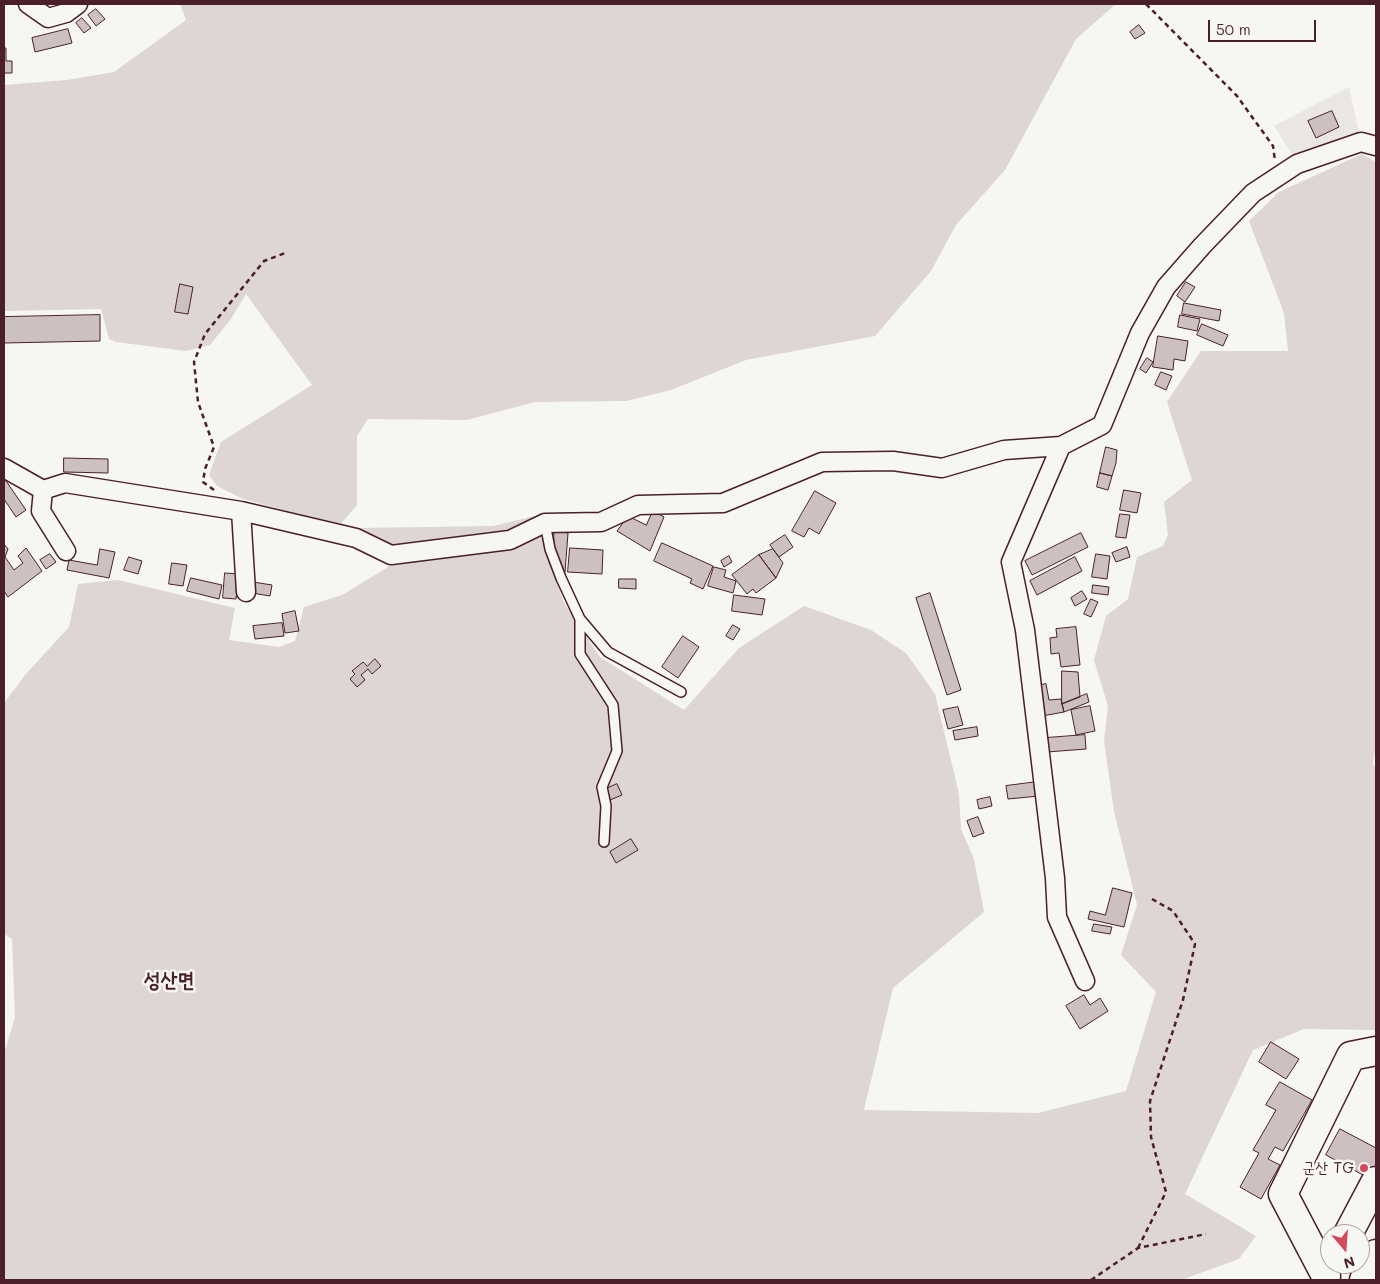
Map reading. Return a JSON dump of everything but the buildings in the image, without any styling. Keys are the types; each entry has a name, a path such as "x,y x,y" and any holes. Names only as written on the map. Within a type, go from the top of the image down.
{"highway":[{"path":"1320,1260 1283,1194 1351,1056 1376,1051"},
{"path":"1353,1224 1376,1181"},
{"path":"1364,1280 1376,1254"}],"street":[{"path":"28,4 48,18 66,13 78,4"},
{"path":"4,468 43,490 65,483 241,511 356,538 391,555 510,540 544,523 601,522 638,505 723,502 822,462 893,461 942,468 1004,450 1061,446 1102,425 1140,333 1166,287 1252,193 1297,164 1361,142 1376,146"},
{"path":"1061,446 1011,562 1025,630 1055,878 1057,917 1085,981"},
{"path":"43,490 41,511 66,551"},
{"path":"241,511 246,592"}],"lane":[{"path":"544,523 550,549 580,619 608,652 681,692"},
{"path":"580,619 580,654 613,705 617,751 602,787 606,806 604,842"}],"path":[{"path":"1146,4 1237,96 1273,146 1277,177"},
{"path":"241,511 203,482 205,469 214,447 198,402 194,362 205,334 264,261 288,252"},
{"path":"1138,1248 1166,1192 1152,1137 1150,1101 1184,1000 1195,944 1173,911 1152,899"},
{"path":"1091,1280 1138,1248 1206,1234"}],"shaded area":[{"path":"180,4 1116,4 1076,39 1005,170 956,225 931,271 875,336 746,360 671,390 626,401 535,402 467,420 368,419 357,436 357,505 339,526 241,498 217,486 209,475 221,442 312,385 246,294 231,319 210,345 186,351 116,342 109,339 101,309 4,311 4,85 67,80 114,72 186,20"},
{"path":"1349,87 1359,133 1292,154 1274,126"},
{"path":"1362,154 1376,162 1376,743 1373,764 1376,770 1376,1030 1304,1029 1253,1050 1185,1194 1256,1236 1239,1259 1181,1280 4,1280 4,1053 15,1018 12,939 4,934 4,703 25,675 69,627 78,584 118,580 235,608 229,640 279,647 295,641 304,607 342,595 393,564 359,528 493,526 535,516 563,601 600,657 684,710 739,648 804,606 871,630 906,653 935,694 959,794 961,829 974,859 984,912 893,988 864,1110 1038,1113 1126,1091 1156,992 1121,955 1137,905 1114,811 1104,741 1108,706 1094,660 1106,616 1128,599 1137,557 1163,546 1168,535 1164,502 1192,480 1167,402 1201,351 1288,351 1284,313 1249,221 1279,192"}],"place":[{"name":"군산 TG","path":"1364,1168"}],"district":[{"name":"성산면","path":"169,981"}]}
